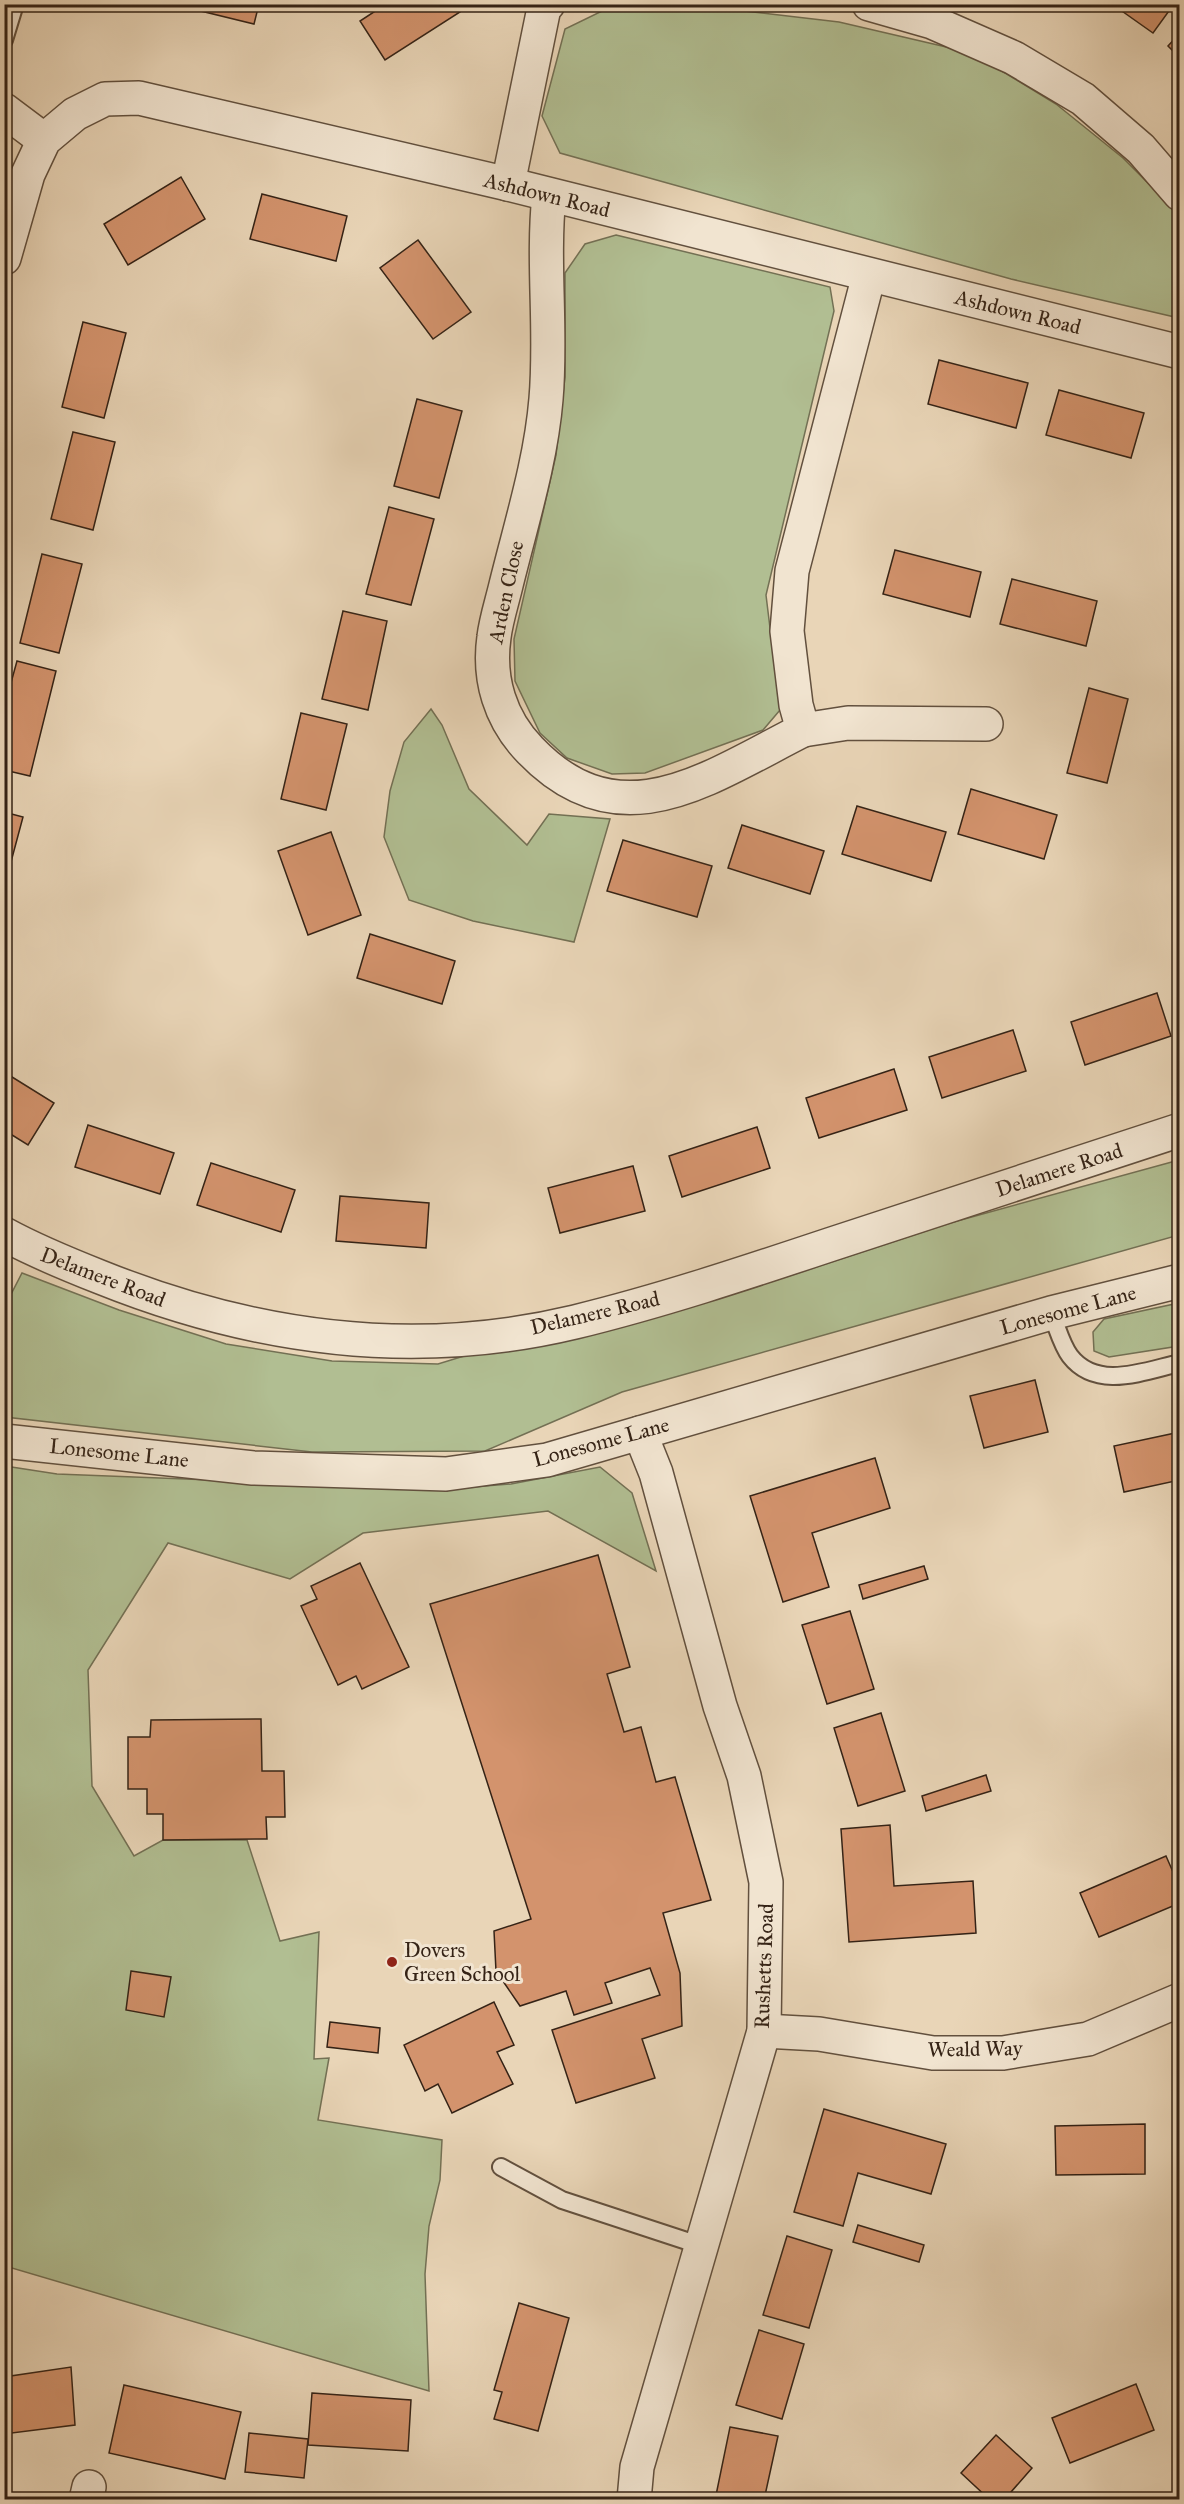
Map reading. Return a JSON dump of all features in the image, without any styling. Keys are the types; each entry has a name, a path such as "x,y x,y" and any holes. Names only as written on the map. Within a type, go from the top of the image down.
{"street":[{"path":"508,184 544,8 548,4"},
{"path":"869,4 932,22 1014,58 1073,93 1141,149 1179,194"},
{"name":"Ashdown Road","path":"4,258 28,174 44,140 75,114 105,99 139,98 508,184 1179,352"},
{"path":"4,111 44,140"},
{"name":"Arden Close","path":"549,195 545,231 546,399 533,474 494,637 493,675 502,711 522,741 549,770 582,790 620,798 653,798 684,788 803,730 848,723 986,724"},
{"path":"803,730 796,705 787,630 792,571 869,275"},
{"name":"Delamere Road","path":"4,1234 33,1250 159,1301 260,1328 363,1342 466,1339 573,1322 701,1287 1179,1130"},
{"name":"Lonesome Lane","path":"4,1441 253,1468 446,1474 547,1460 1051,1313 1179,1281"},
{"name":"Rushetts Road","path":"634,2499 637,2467 764,2031 766,1882 744,1776 720,1706 656,1473 640,1433"},
{"name":"Weald Way","path":"764,2031 819,2034 933,2053 1003,2053 1088,2039 1179,2000"}],"lane":[{"path":"4,40 15,4"},
{"path":"1051,1313 1070,1356 1090,1372 1117,1378 1179,1364"},
{"path":"501,2167 562,2200 702,2246"}],"green space":[{"path":"719,8 839,22 972,53 1056,104 1123,158 1174,209 1180,219 1179,318 1011,279 560,153 542,116 565,29 602,11"},
{"path":"616,235 830,287 834,311 766,595 780,710 763,730 645,773 612,774 567,758 540,733 515,681 514,639 556,455 565,377 565,273 585,244"},
{"path":"431,709 442,725 469,789 527,845 549,814 610,819 574,942 473,921 409,900 384,837 390,791 404,742"},
{"path":"1179,1160 1179,1235 622,1392 485,1451 312,1452 5,1417 5,1306 22,1273 119,1310 226,1344 332,1361 438,1364 500,1345 586,1330 746,1290 950,1223"},
{"path":"1179,1303 1179,1346 1109,1357 1094,1351 1093,1332 1104,1319"},
{"path":"5,1466 57,1474 447,1489 511,1484 600,1467 632,1493 656,1571 548,1511 363,1533 290,1579 168,1543 88,1670 92,1786 134,1856 163,1840 247,1840 280,1941 319,1932 314,2059 329,2058 318,2120 442,2140 440,2180 429,2226 425,2274 429,2391 5,2266"}],"building":[{"path":"172,4 259,4 254,24"},
{"path":"386,4 456,4 460,12 385,60 360,21"},
{"path":"1112,4 1174,4 1153,33"},
{"path":"1180,33 1180,58 1168,46"},
{"path":"181,177 205,219 128,265 104,224"},
{"path":"262,194 347,216 336,261 250,239"},
{"path":"418,240 471,312 433,339 380,268"},
{"path":"83,322 126,333 104,418 62,407"},
{"path":"939,360 1028,383 1016,428 928,404"},
{"path":"1059,390 1144,413 1131,458 1046,435"},
{"path":"417,399 462,411 439,498 394,486"},
{"path":"73,432 115,442 93,530 51,519"},
{"path":"389,507 434,519 411,605 366,594"},
{"path":"895,550 981,572 970,617 883,594"},
{"path":"42,554 82,564 59,653 20,643"},
{"path":"1012,579 1097,601 1086,646 1000,624"},
{"path":"343,611 387,621 368,710 322,699"},
{"path":"17,661 56,671 30,776 4,770 4,708"},
{"path":"1089,688 1128,699 1107,783 1067,773"},
{"path":"301,713 347,724 326,810 281,799"},
{"path":"971,789 1057,815 1044,859 958,834"},
{"path":"857,806 946,832 931,881 842,854"},
{"path":"4,812 23,817 4,888"},
{"path":"742,825 824,851 810,894 728,868"},
{"path":"331,832 361,915 308,935 278,851"},
{"path":"623,840 712,866 697,917 607,891"},
{"path":"370,934 455,961 442,1004 357,978"},
{"path":"1157,993 1171,1036 1085,1065 1071,1022"},
{"path":"1013,1030 1026,1071 942,1098 929,1057"},
{"path":"894,1069 907,1110 819,1138 806,1098"},
{"path":"4,1072 54,1103 28,1145 4,1130"},
{"path":"88,1125 174,1153 160,1194 75,1167"},
{"path":"757,1127 770,1168 682,1197 669,1156"},
{"path":"211,1163 295,1190 281,1232 197,1205"},
{"path":"633,1166 645,1211 560,1233 548,1188"},
{"path":"340,1196 429,1203 426,1248 336,1241"},
{"path":"1035,1380 1048,1432 984,1448 970,1396"},
{"path":"1180,1432 1180,1480 1124,1492 1114,1446"},
{"path":"875,1458 890,1508 812,1533 829,1587 783,1602 750,1496"},
{"path":"598,1555 630,1667 607,1674 624,1732 641,1727 656,1782 675,1777 711,1900 663,1913 680,1973 682,2026 642,2039 655,2078 576,2103 552,2030 660,1995 650,1968 605,1983 612,2003 574,2015 566,1991 520,2006 496,1971 494,1931 531,1919 430,1604"},
{"path":"360,1563 409,1667 362,1689 356,1676 338,1685 301,1606 317,1599 311,1586"},
{"path":"924,1566 928,1579 863,1599 859,1585"},
{"path":"850,1611 874,1689 827,1704 802,1625"},
{"path":"881,1713 905,1791 858,1806 834,1728"},
{"path":"261,1719 262,1771 284,1771 285,1817 266,1817 267,1839 163,1840 163,1814 147,1814 147,1789 128,1789 128,1737 150,1737 151,1720"},
{"path":"986,1775 991,1791 926,1811 922,1796"},
{"path":"890,1825 894,1886 973,1881 976,1933 849,1942 841,1829"},
{"path":"1166,1856 1180,1888 1180,1903 1099,1937 1080,1893"},
{"path":"131,1971 171,1977 164,2017 126,2010"},
{"path":"494,2002 514,2045 497,2052 513,2084 452,2113 438,2084 425,2091 404,2045"},
{"path":"330,2022 380,2028 378,2053 327,2047"},
{"path":"824,2109 946,2144 931,2194 858,2173 843,2226 794,2212"},
{"path":"1145,2124 1145,2174 1056,2175 1055,2126"},
{"path":"858,2225 924,2245 919,2262 853,2242"},
{"path":"787,2236 832,2250 809,2328 763,2315"},
{"path":"519,2303 569,2318 538,2431 494,2419 502,2392 494,2390"},
{"path":"759,2330 804,2344 782,2419 736,2405"},
{"path":"71,2367 75,2425 4,2434 4,2377"},
{"path":"1136,2384 1154,2430 1070,2463 1052,2418"},
{"path":"124,2385 241,2412 225,2479 109,2453"},
{"path":"312,2393 411,2400 408,2451 308,2445"},
{"path":"730,2427 778,2436 764,2500 715,2500"},
{"path":"249,2433 308,2439 304,2478 245,2472"},
{"path":"996,2435 1032,2468 1004,2500 990,2500 961,2473"}],"place":[{"name":"Dovers Green School","path":"392,1962"}]}
